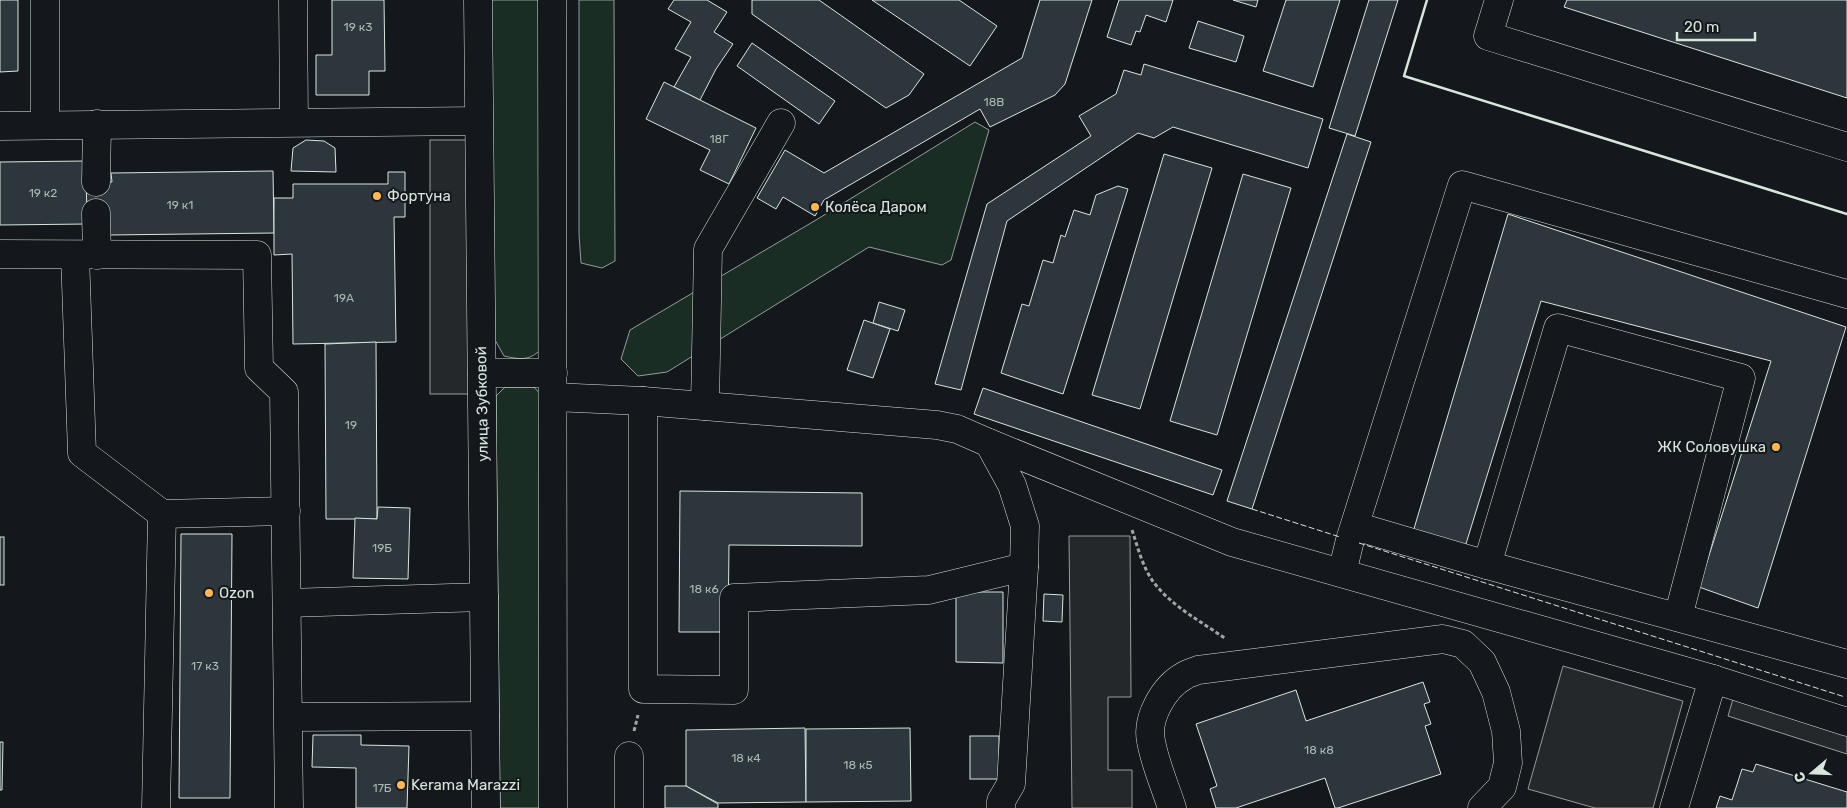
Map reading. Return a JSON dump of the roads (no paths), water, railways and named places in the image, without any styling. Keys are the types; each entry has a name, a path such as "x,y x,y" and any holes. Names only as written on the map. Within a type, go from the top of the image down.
{"main road":[{"path":"45,0 45,125"},
{"path":"293,0 294,122"},
{"name":"улица Зубковой","path":"478,0 486,808"},
{"path":"552,0 553,808"},
{"path":"1499,0 1488,36 1847,147"},
{"path":"0,126 478,121"},
{"path":"705,406 708,249 781,123"},
{"path":"96,182 97,124"},
{"path":"1342,573 1462,185 1847,294"},
{"path":"96,213 86,255 82,454 162,514 286,511"},
{"path":"0,254 257,256 259,368 284,392 289,808"},
{"path":"1487,565 1558,328 1741,378 1678,617"},
{"path":"482,373 643,402 937,425 957,430 1232,542 1846,717"},
{"path":"643,402 643,689 734,690 734,598 929,590 1024,567"},
{"path":"989,443 1012,485 1025,526 1011,784 1001,801 1000,808"},
{"path":"156,808 162,514"},
{"path":"1355,526 1487,565 1847,664"},
{"path":"287,603 484,596"},
{"path":"1443,639 1452,605"},
{"path":"1172,808 1150,740 1151,722 1159,702 1170,687 1183,676 1198,670 1443,639 1464,644 1482,662 1496,692 1506,731 1508,763 1502,787 1482,808"},
{"path":"1674,808 1713,679"},
{"path":"288,717 485,716"},
{"path":"629,756 629,808"}],"place":[{"name":"Фортуна","path":"377,196"},
{"name":"Колёса Даром","path":"815,207"},
{"name":"ЖК Соловушка","path":"1776,447"},
{"name":"Ozon","path":"209,593"},
{"name":"Kerama Marazzi","path":"401,785"}]}
